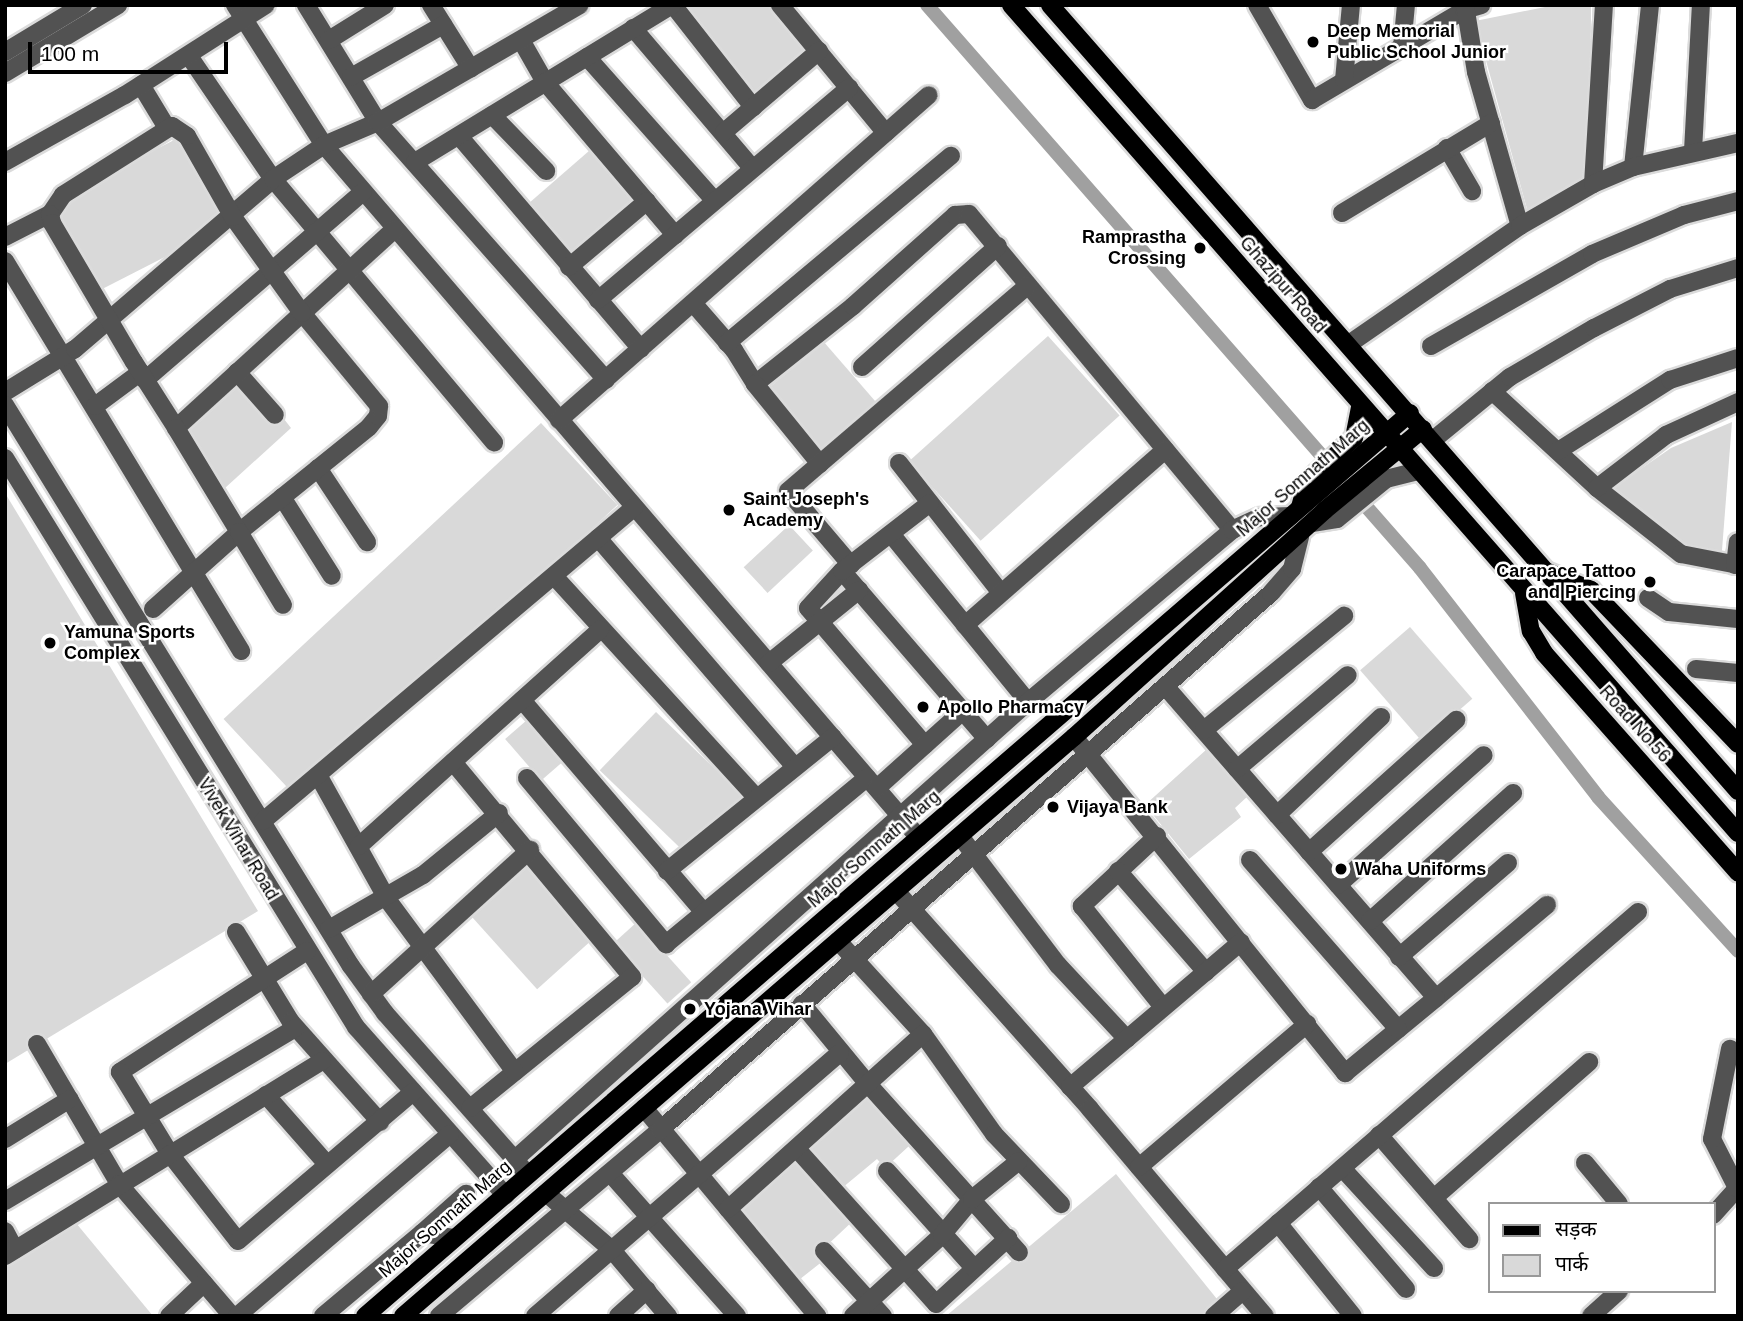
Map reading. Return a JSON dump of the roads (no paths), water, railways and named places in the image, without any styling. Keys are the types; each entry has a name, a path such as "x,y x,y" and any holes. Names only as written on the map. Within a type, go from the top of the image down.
{"main road":[{"name":"Ghazipur Road","path":"1011,5 1398,449 1738,833"},
{"name":"Ghazipur Road","path":"1050,5 1371,368 1738,791"},
{"path":"1348,391 1371,368"},
{"path":"1358,445 1360,405"},
{"name":"Major Somnath Marg","path":"365,1316 919,838 1303,500 1358,445 1386,433 1410,414"},
{"path":"403,1316 1074,737 1306,530 1331,514 1380,474 1398,449 1428,435"},
{"path":"1454,512 1477,492"},
{"path":"1545,571 1591,590 1738,744"},
{"name":"Road No 56","path":"1524,592 1531,631 1544,653 1738,872"},
{"path":"528,1175 546,1193"},
{"path":"505,1195 522,1214"}],"street":[{"path":"5,52 82,5"},
{"path":"5,73 118,5"},
{"path":"5,162 188,56 239,12 266,5"},
{"path":"306,5 379,122 606,380"},
{"path":"329,40 386,5"},
{"path":"431,5 471,69"},
{"path":"5,393 66,355 110,320 233,217 273,179 324,145 379,122 580,5"},
{"path":"415,162 672,5 754,107"},
{"path":"780,5 887,133"},
{"path":"1257,5 1312,100 1470,7 1491,123 1520,226"},
{"path":"1345,80 1351,5"},
{"path":"1402,47 1406,5"},
{"path":"1593,184 1604,5"},
{"path":"1633,167 1650,5"},
{"path":"1693,151 1701,5"},
{"path":"239,12 324,145 919,838"},
{"path":"351,77 443,25"},
{"path":"633,29 724,132 752,168"},
{"path":"521,40 545,82 675,234"},
{"path":"724,132 819,51"},
{"path":"188,56 273,179 348,272 494,442"},
{"path":"587,57 714,200"},
{"path":"141,85 167,128"},
{"path":"598,300 849,88"},
{"path":"559,420 929,95"},
{"path":"492,115 546,171"},
{"path":"1342,213 1491,123"},
{"path":"5,237 50,214 63,195 167,128 180,128 233,217 302,313 379,406 378,416 369,427 239,532 153,609"},
{"path":"459,136 641,349"},
{"path":"1349,344 1520,226 1593,184 1633,167 1693,151 1738,143"},
{"path":"1447,148 1472,191"},
{"path":"727,343 951,156"},
{"path":"94,406 143,376 318,233 363,192"},
{"path":"569,267 647,201"},
{"path":"1431,346 1592,254 1675,218 1738,201"},
{"path":"50,214 143,376 284,605"},
{"path":"755,384 853,306 955,215 970,214 1232,530"},
{"path":"176,428 395,229"},
{"path":"862,367 998,246"},
{"path":"5,261 66,355 241,651"},
{"path":"1428,435 1492,391 1639,302 1738,268"},
{"path":"987,739 859,590 847,568 788,491 1028,285"},
{"path":"693,303 820,464"},
{"path":"1558,451 1670,380 1738,358"},
{"path":"237,372 275,415"},
{"path":"1492,391 1597,488 1681,554 1737,565 1738,542"},
{"path":"1597,488 1666,435 1738,402"},
{"path":"5,405 371,993 528,1175"},
{"path":"965,625 1165,450"},
{"name":"Vivek Vihar Road","path":"5,458 356,1027 505,1195"},
{"path":"899,463 1000,592"},
{"path":"318,468 367,542"},
{"path":"1380,474 1418,471"},
{"path":"282,497 332,576"},
{"path":"514,1160 1028,702 1232,530 1303,500"},
{"path":"925,745 817,623 808,608 847,568 930,503"},
{"path":"263,821 634,507"},
{"path":"429,1294 443,1315 660,1130 1089,756 1285,578 1306,530"},
{"path":"891,534 1028,702"},
{"path":"598,538 795,767"},
{"path":"554,576 600,630 756,797"},
{"path":"769,663 859,590"},
{"path":"1648,598 1669,612 1738,619"},
{"path":"1203,730 1345,616"},
{"path":"359,846 600,630"},
{"path":"1696,669 1738,673"},
{"path":"1237,769 1348,675"},
{"path":"1165,686 1436,998"},
{"path":"522,700 704,912"},
{"path":"527,778 666,944 704,912 925,745 964,710"},
{"path":"1277,814 1381,717"},
{"path":"1309,852 1456,720"},
{"path":"667,871 833,737"},
{"path":"1074,737 1157,836 1345,1073 1547,905"},
{"path":"1338,885 1484,755"},
{"path":"453,762 530,850 632,977 470,1108"},
{"path":"318,775 387,899 420,948 515,1072"},
{"path":"219,807 245,791"},
{"path":"1370,921 1513,793"},
{"path":"329,929 387,899 499,813"},
{"path":"960,836 1058,965 1127,1039"},
{"path":"1157,836 1087,898 1082,906 1085,915 1163,1007"},
{"path":"371,993 530,850"},
{"path":"1250,860 1398,1029"},
{"path":"1399,957 1508,863"},
{"path":"1118,871 1206,972"},
{"path":"896,891 1070,1087 1265,1316"},
{"path":"1225,1269 1638,912"},
{"path":"236,932 295,1028 322,1061 380,1122"},
{"path":"838,941 922,1034 1019,1161 1061,1204"},
{"path":"1070,1087 1241,942"},
{"path":"307,951 120,1072 170,1154 238,1241 326,1163 380,1122 413,1092"},
{"path":"797,1149 936,1304 974,1268 1014,1245 868,1084 802,1004"},
{"path":"1139,1167 1307,1024"},
{"path":"5,1201 295,1028"},
{"path":"728,1209 922,1034"},
{"path":"37,1044 120,1185 235,1316 450,1134"},
{"path":"1715,1213 1737,1188 1712,1139 1730,1049"},
{"path":"535,1316 651,1219 840,1052"},
{"path":"5,1231 10,1253 322,1061"},
{"path":"1435,1197 1589,1062"},
{"path":"265,1095 326,1163"},
{"path":"586,1097 600,1113"},
{"path":"5,1139 69,1099"},
{"path":"644,1108 817,1316"},
{"path":"1379,1135 1469,1239"},
{"path":"853,1316 942,1235 972,1199 1019,1161"},
{"path":"1585,1163 1617,1202"},
{"path":"1342,1168 1434,1268"},
{"path":"887,1171 974,1268"},
{"path":"610,1172 737,1316"},
{"path":"1319,1186 1406,1289"},
{"path":"546,1193 568,1208 612,1250 668,1316"},
{"path":"323,1316 466,1194"},
{"path":"1278,1223 1353,1316"},
{"path":"422,1233 456,1238"},
{"path":"824,1251 883,1316"},
{"path":"169,1316 204,1283"},
{"path":"618,1316 647,1290"},
{"path":"1214,1316 1243,1291"},
{"path":"1595,1304 1615,1293"}],"waterway":[{"path":"927,5 1420,568 1598,797 1738,951"}],"place":[{"name":"Deep Memorial Public School Junior","path":"1313,42"},
{"name":"Ramprastha Crossing","path":"1200,248"},
{"name":"Saint Joseph's Academy","path":"729,510"},
{"name":"Carapace Tattoo and Piercing","path":"1650,582"},
{"name":"Yamuna Sports Complex","path":"50,643"},
{"name":"Apollo Pharmacy","path":"923,707"},
{"name":"Vijaya Bank","path":"1053,807"},
{"name":"Waha Uniforms","path":"1341,869"},
{"name":"Yojana Vihar","path":"690,1009"}]}
